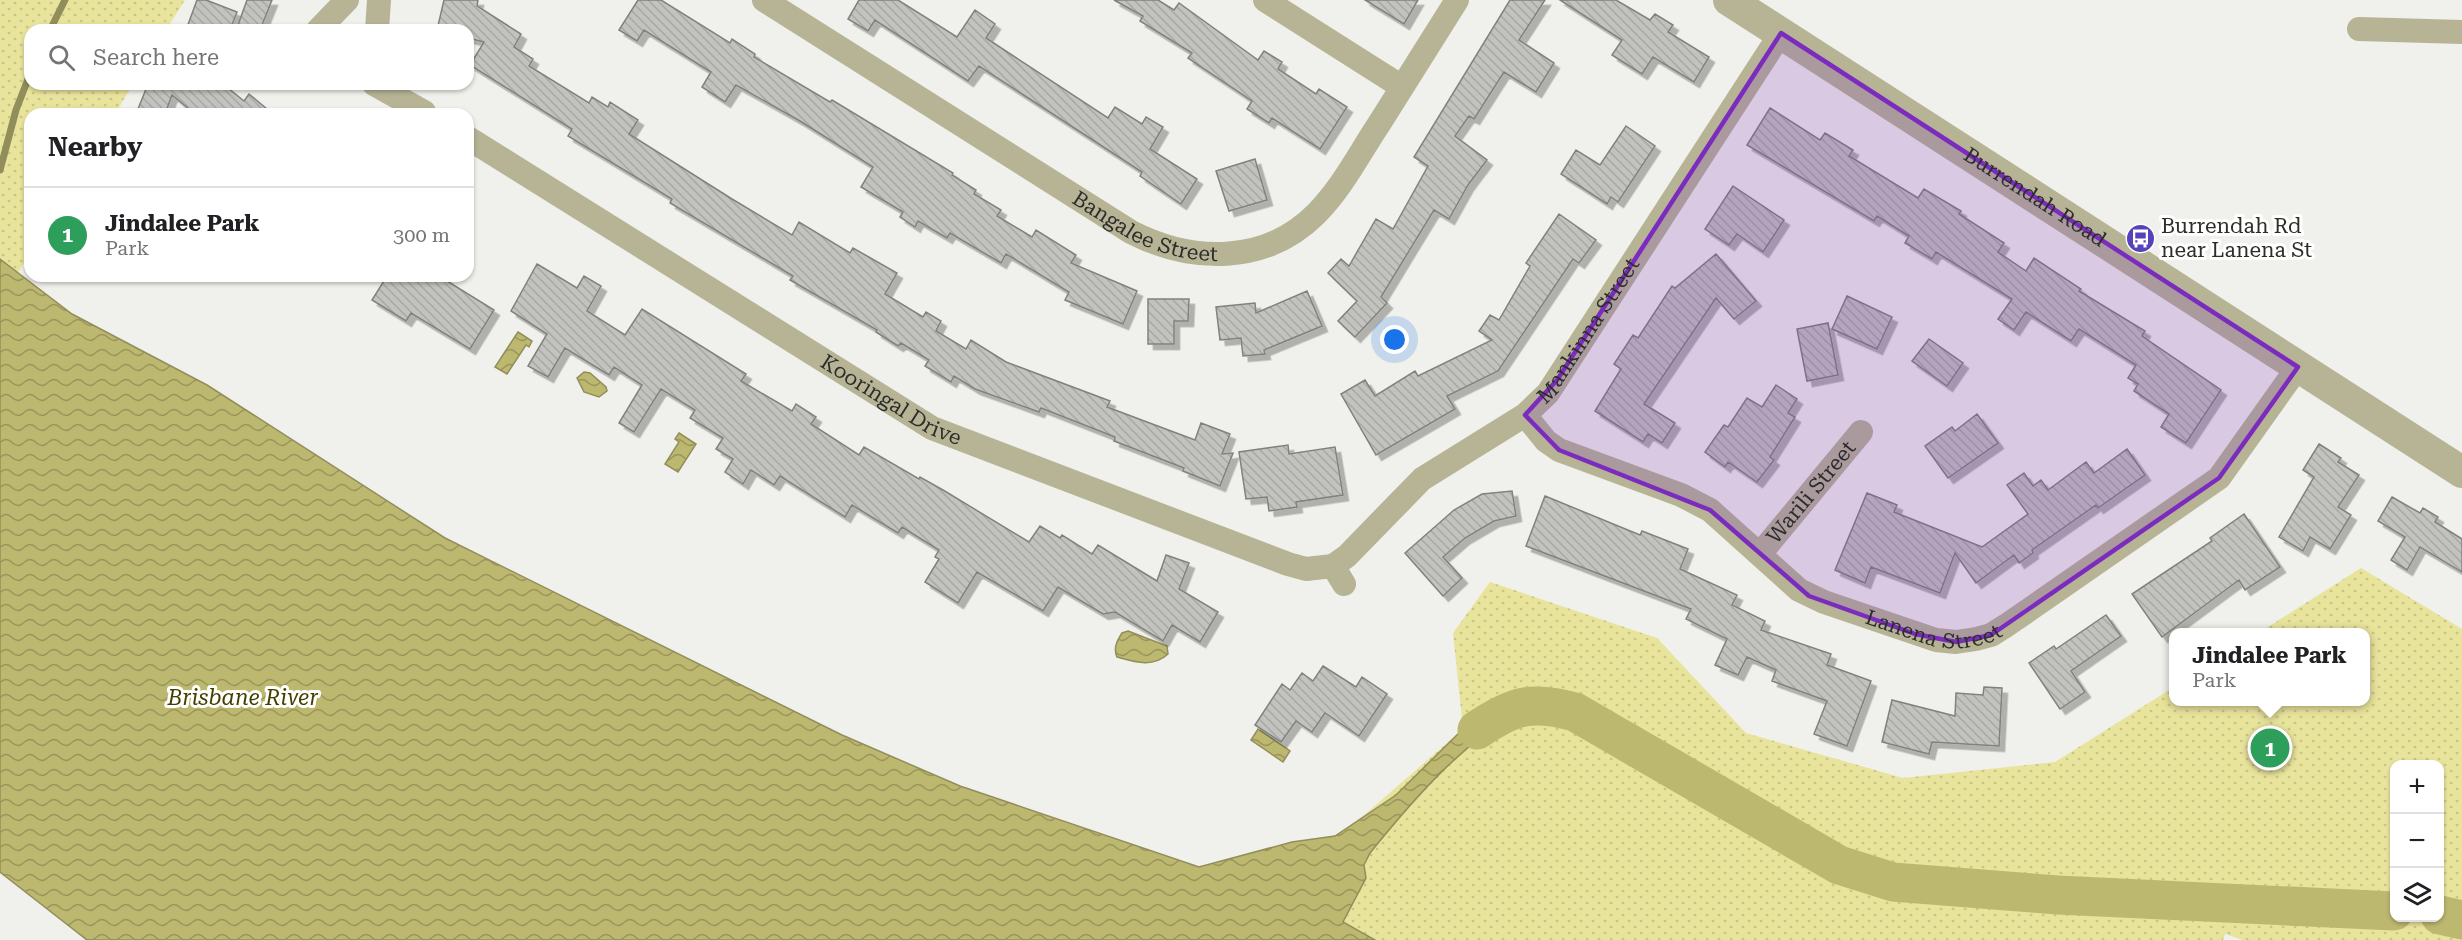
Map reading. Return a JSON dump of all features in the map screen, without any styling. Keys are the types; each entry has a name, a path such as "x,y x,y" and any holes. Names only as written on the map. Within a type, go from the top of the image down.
{"street":[{"path":"324,24 347,0"},
{"path":"377,24 379,0"},
{"name":"Bangalee Street","path":"764,0 1131,232 1160,246 1190,254 1220,256 1250,251 1281,239 1306,223 1337,188 1457,0"},
{"path":"1265,0 1402,87"},
{"name":"Burrendah Road","path":"1730,0 2462,472"},
{"path":"2359,29 2462,32"},
{"name":"Mankinna Street","path":"1339,575 1347,556 1422,479 1525,415 1540,403 1781,33"},
{"path":"385,90 417,108"},
{"path":"401,90 421,108"},
{"name":"Kooringal Drive","path":"474,142 937,431 1288,564 1339,575"},
{"name":"Lanena Street","path":"1525,415 1546,441 1559,450 1681,495 1710,510 1809,596 1915,634 1956,642 1991,635 2219,477 2298,367"},
{"name":"Warili Street","path":"1760,554 1861,432"}],"highlighted area":[{"path":"1781,33 2298,367 2219,478 1991,635 1956,642 1915,634 1809,596 1710,510 1559,450 1525,415 1557,380"}],"shaded area":[{"path":"0,0 185,0 170,24 24,24 24,90 129,90 119,108 24,108 24,263 18,273 0,259"},
{"path":"2361,568 2462,629 2462,940 2243,940 2225,934 2223,940 1375,940 1343,923 1292,842 1335,836 1362,817 1463,729 1453,633 1490,582 1657,638 1746,733 1903,778 2055,762 2169,690 2169,706 2370,706 2370,628 2266,628"}],"water":[{"name":"Brisbane River","path":"0,259 24,277 24,282 30,282 72,314 207,385 445,538 842,735 960,786 1199,867 1292,842 1335,836 1396,795 1463,729 1490,714 1525,706 1481,737 1441,772 1370,853 1364,865 1366,878 1343,922 1375,940 87,940 0,872"},
{"path":"518,332 532,341 529,347 526,345 507,374 495,367"},
{"path":"584,372 590,373 606,387 607,391 599,397 584,392 577,378"},
{"path":"679,433 696,444 678,472 665,464 679,442 675,439"},
{"path":"1128,631 1167,646 1168,654 1150,662 1137,662 1117,657 1115,651 1117,642 1122,633"},
{"path":"1258,729 1290,751 1283,762 1251,740"}],"building":[{"path":"197,0 206,0 237,12 232,24 188,24"},
{"path":"247,0 272,0 262,24 238,24"},
{"path":"444,0 478,0 477,6 521,34 514,47 533,59 529,66 589,103 592,97 608,107 610,102 638,120 629,134 792,235 799,222 850,253 853,248 897,273 885,294 923,317 926,312 941,321 936,331 966,349 971,340 1006,362 1110,401 1107,407 1195,440 1201,423 1230,434 1222,454 1233,453 1220,486 1183,471 1184,468 1114,441 1115,437 1041,408 1039,412 975,389 954,376 951,382 925,366 929,360 901,343 898,346 876,332 877,330 790,280 793,276 670,203 672,199 568,136 572,129 474,68 474,58 484,42 474,40 474,24 438,24"},
{"path":"638,0 661,0 730,43 732,39 755,54 754,57 830,102 832,100 953,173 952,175 976,190 974,194 1001,210 997,216 1032,237 1036,230 1076,255 1071,263 1137,291 1123,324 1065,300 1069,292 1006,254 1001,263 950,233 947,238 918,221 915,227 900,217 903,212 861,187 873,167 800,121 736,85 725,102 702,87 711,72 644,30 637,41 619,30"},
{"path":"859,0 898,0 957,37 975,10 995,24 986,38 1108,118 1115,107 1142,124 1146,117 1163,127 1150,149 1197,179 1181,204 1140,176 1142,172 979,66 968,81 875,20 868,31 848,19"},
{"path":"1114,0 1158,0 1174,10 1179,3 1258,60 1264,51 1282,62 1278,69 1316,94 1319,89 1347,107 1320,149 1272,118 1269,123 1247,109 1252,101 1188,58 1192,53 1140,21 1143,16"},
{"path":"1365,0 1418,0 1404,24"},
{"path":"1510,0 1545,0 1519,40 1554,63 1536,92 1504,72 1474,119 1469,116 1455,136 1487,160 1468,185 1449,219 1434,210 1381,297 1387,303 1355,337 1338,321 1357,301 1328,273 1341,259 1349,266 1376,219 1393,229 1428,166 1414,157"},
{"path":"1560,0 1616,0 1650,20 1655,14 1673,25 1668,32 1709,57 1694,82 1653,57 1642,74 1612,55 1622,40"},
{"path":"146,90 230,90 244,101 249,94 266,108 188,108 172,95 167,108 138,108"},
{"path":"1770,108 1820,140 1825,133 1853,150 1849,156 1918,198 1924,189 1961,211 1959,214 2004,243 1998,252 2026,271 2034,258 2081,289 2079,291 2145,331 2142,336 2221,390 2186,443 2161,427 2169,414 2134,391 2138,384 2128,378 2136,365 2079,329 2071,341 2026,312 2014,330 1998,319 2012,299 1936,252 1932,259 1905,243 1909,236 1877,216 1874,221 1747,145"},
{"path":"1626,126 1655,146 1618,202 1611,197 1607,204 1561,174 1576,150 1600,165"},
{"path":"1255,159 1267,200 1229,211 1216,171"},
{"path":"1733,186 1784,220 1763,252 1737,234 1729,245 1705,229"},
{"path":"1559,214 1596,240 1579,263 1573,259 1498,371 1447,396 1455,409 1376,455 1341,394 1365,380 1375,396 1415,371 1418,376 1492,340 1479,331 1490,315 1499,320 1530,266 1526,263"},
{"path":"1716,254 1756,301 1734,319 1716,298 1644,404 1675,423 1662,443 1648,434 1643,442 1595,411 1621,369 1614,364 1633,335 1638,338 1672,286 1675,288"},
{"path":"537,264 577,288 584,276 601,286 587,311 625,335 642,309 746,374 741,381 792,411 796,404 816,417 811,424 859,455 864,447 919,479 920,477 943,490 1029,542 1040,526 1060,538 1062,535 1092,554 1098,545 1157,581 1166,555 1189,563 1179,589 1218,612 1200,642 1172,625 1163,641 1115,612 1103,614 1058,587 1043,611 977,572 958,603 925,582 939,559 935,557 939,550 902,527 898,533 852,505 845,517 780,476 774,485 751,470 743,484 725,472 733,459 716,449 723,438 690,418 695,410 661,389 634,432 619,423 642,385 614,367 609,375 565,348 548,377 528,366 547,334 511,311"},
{"path":"383,282 449,282 494,310 470,349 411,313 406,321 372,300"},
{"path":"1307,291 1322,326 1264,350 1265,354 1243,356 1241,338 1220,340 1216,307 1255,303 1256,313"},
{"path":"1847,296 1892,317 1877,349 1832,329"},
{"path":"1148,299 1189,299 1188,321 1174,321 1174,344 1148,344"},
{"path":"1828,323 1838,375 1807,381 1797,329"},
{"path":"1929,339 1963,363 1947,386 1912,361"},
{"path":"1776,385 1797,399 1788,413 1795,417 1770,457 1774,460 1757,482 1728,462 1725,467 1705,452 1724,425 1728,427 1747,398 1762,407"},
{"path":"1977,414 1998,443 1948,478 1925,446 1952,427 1955,431"},
{"path":"2319,444 2341,458 2338,462 2359,475 2338,507 2351,515 2330,549 2310,537 2303,551 2279,537 2314,477 2303,470"},
{"path":"1288,445 1289,454 1335,447 1343,495 1296,502 1297,507 1269,511 1267,497 1246,499 1239,452"},
{"path":"2127,449 2145,475 2098,508 2096,505 2032,550 2033,553 2019,563 2014,555 1976,583 1955,553 1940,593 1871,567 1865,583 1835,570 1867,493 1897,505 1894,512 1982,547 2028,514 2007,485 2024,473 2033,486 2041,480 2048,490 2086,462 2094,473"},
{"path":"1512,491 1516,516 1494,521 1465,538 1443,557 1462,578 1443,596 1405,553 1454,510 1482,494"},
{"path":"1545,496 1640,535 1642,531 1688,549 1680,569 1737,595 1732,605 1765,621 1761,630 1831,654 1827,665 1871,681 1847,746 1814,734 1827,701 1772,681 1776,670 1747,657 1738,675 1715,665 1727,639 1686,619 1691,609 1526,546"},
{"path":"2392,497 2420,513 2423,508 2438,517 2435,522 2462,539 2462,572 2420,547 2407,570 2391,560 2405,537 2378,521"},
{"path":"2244,514 2280,567 2245,590 2239,580 2174,628 2169,628 2169,632 2162,637 2132,594 2212,541 2210,538"},
{"path":"2106,615 2121,636 2071,671 2085,692 2060,709 2029,663 2054,646 2056,649"},
{"path":"1323,666 1356,687 1362,677 1387,694 1359,736 1325,713 1312,732 1296,721 1281,742 1255,725 1282,684 1290,690 1302,673 1313,681"},
{"path":"1984,687 2002,688 1999,746 1932,742 1929,754 1882,742 1892,700 1955,716 1956,693 1983,695"}],"waterway":[{"path":"53,24 65,0"},
{"path":"0,170 24,89"},
{"path":"1477,730 1502,715 1524,707 1547,706 1575,712 1839,865 1893,882 2058,895 2390,911"},
{"path":"2444,916 2462,920"}],"place":[{"name":"Burrendah Rd near Lanena St","path":"2140,238"},
{"name":"Jindalee Park","path":"2270,748"}]}
